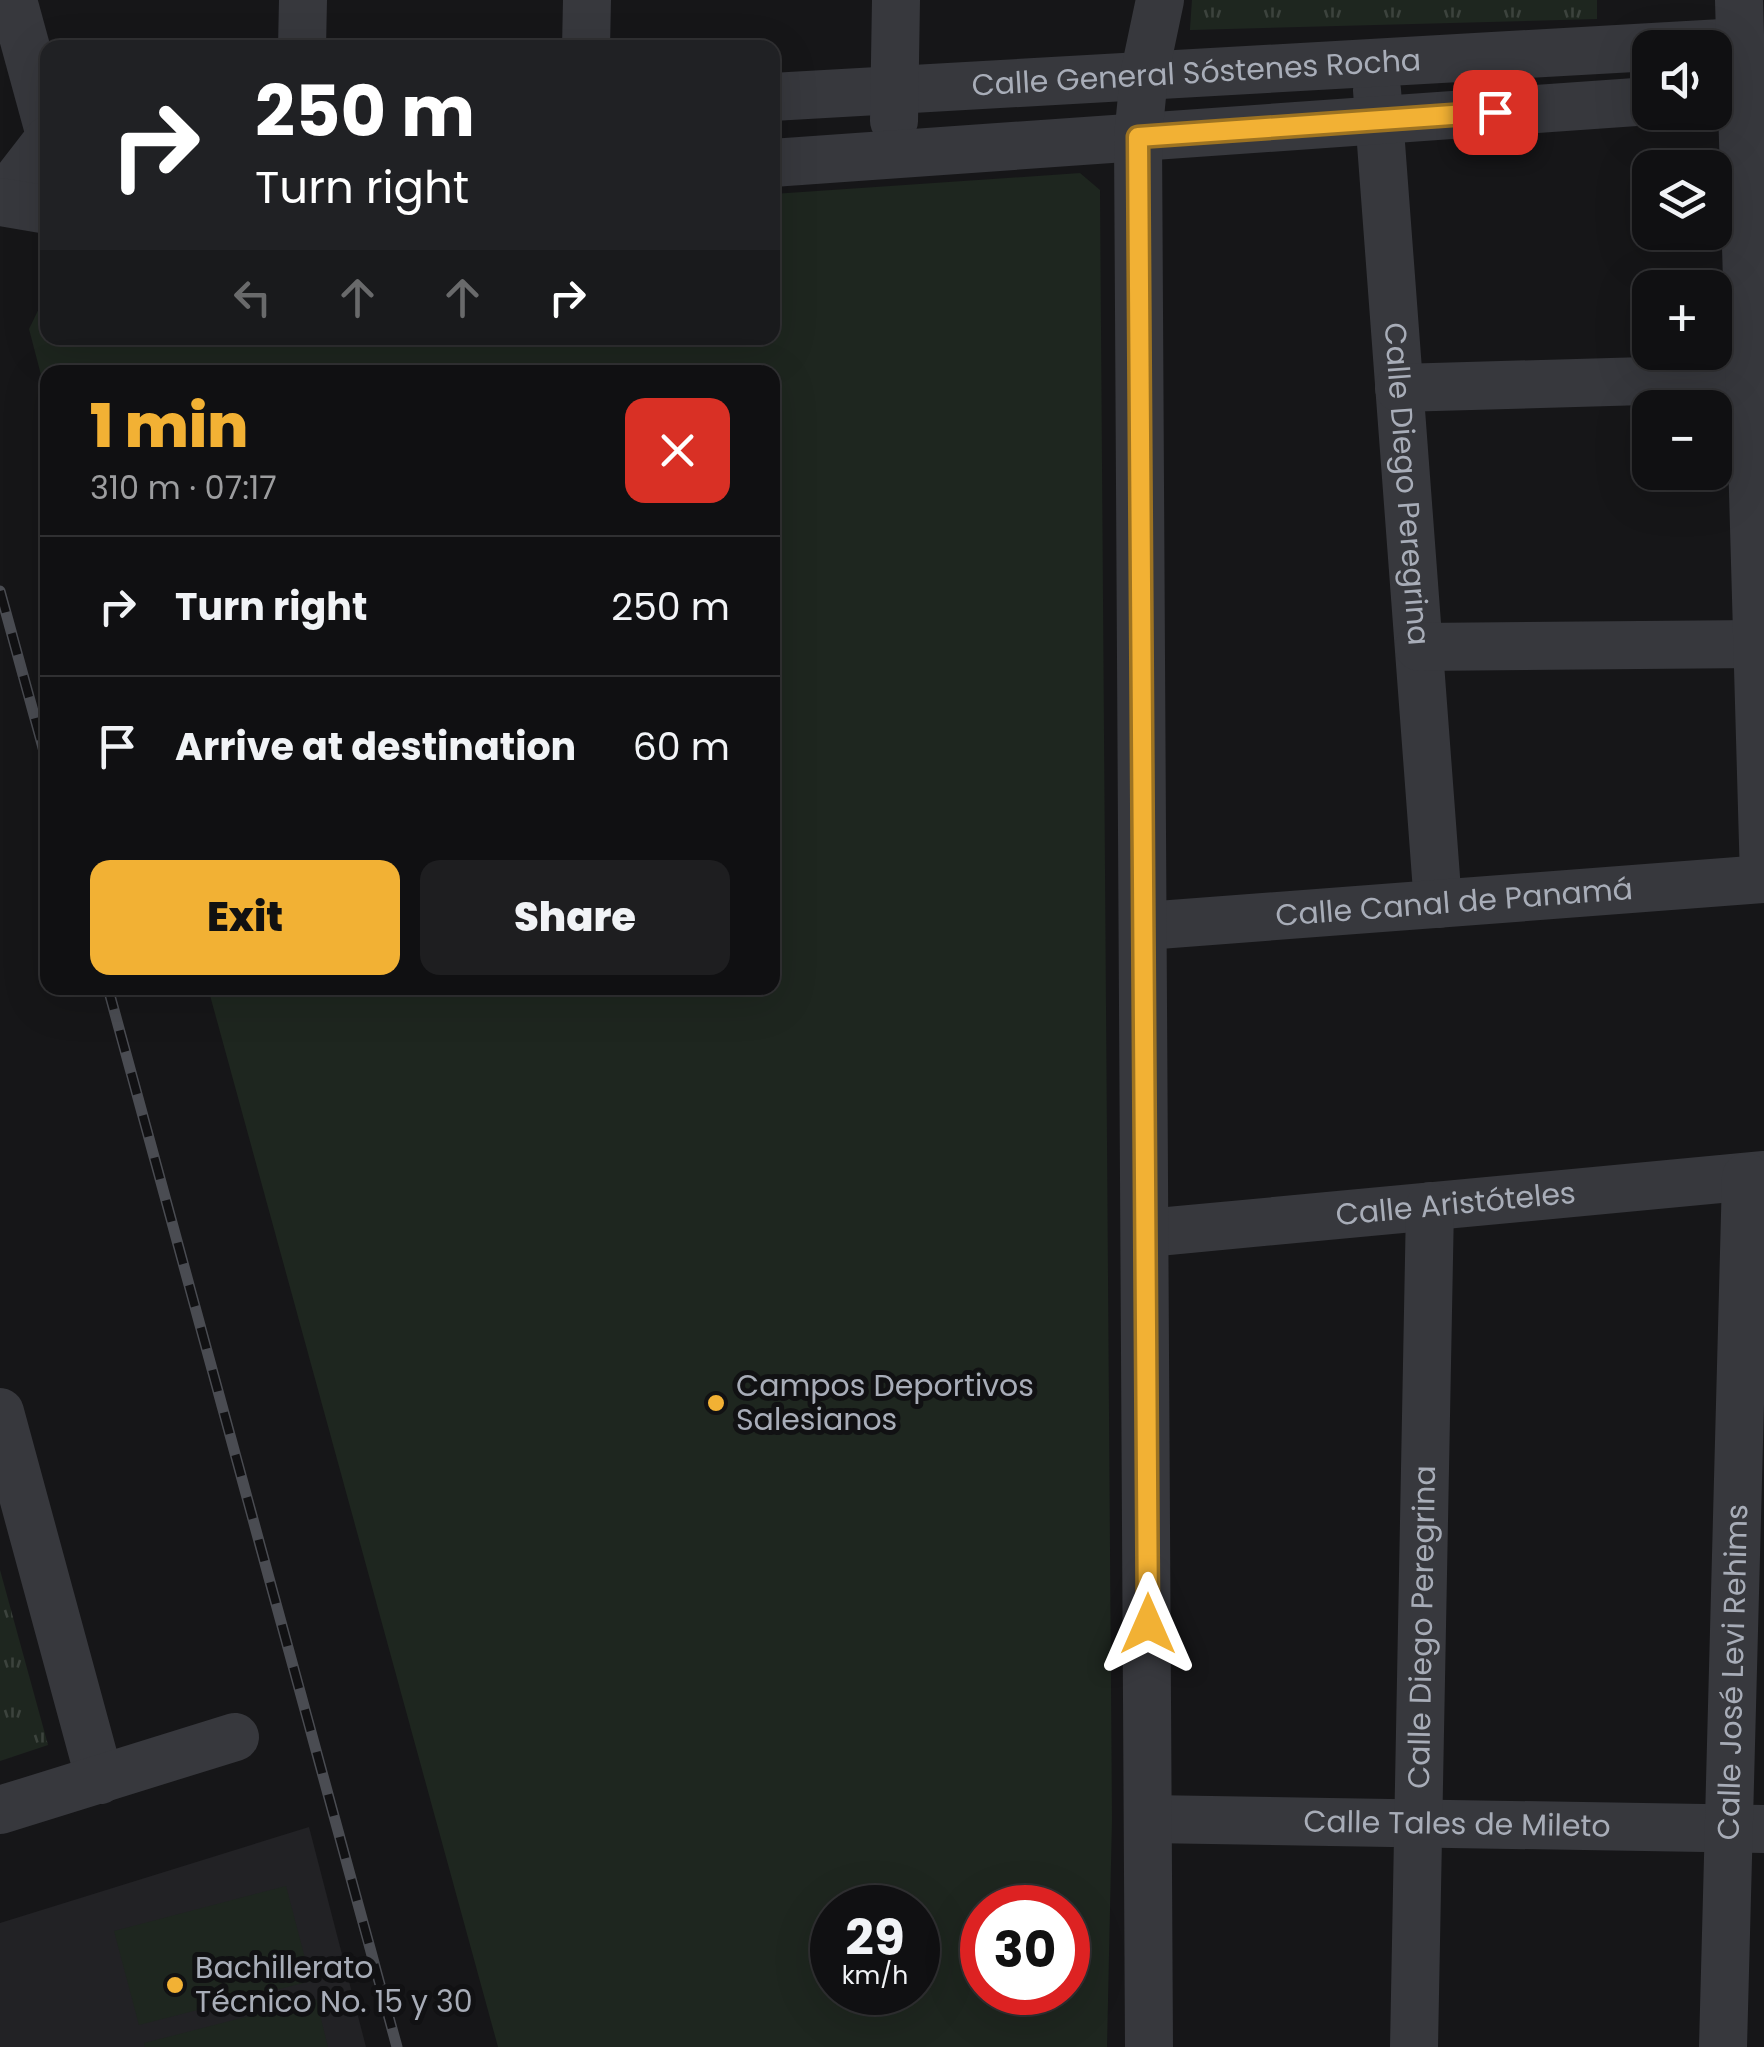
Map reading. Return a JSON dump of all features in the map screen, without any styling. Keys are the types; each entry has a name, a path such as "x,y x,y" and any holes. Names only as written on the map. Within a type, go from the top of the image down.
{"street":[{"path":"12,0 40,100"},
{"path":"302,40 303,0"},
{"path":"586,40 587,0"},
{"path":"892,155 896,0"},
{"path":"1149,2047 1146,926 1138,137 1144,76 1160,0"},
{"path":"1739,21 1764,879"},
{"name":"Calle General Sóstenes Rocha","path":"780,96 1374,63 1739,21"},
{"name":"Calle Diego Peregrina","path":"1374,63 1438,904"},
{"name":"Calle General Sóstenes Rocha","path":"780,162 1632,102"},
{"path":"40,150 0,202 40,209"},
{"path":"1399,388 1750,378"},
{"path":"1419,648 1757,644"},
{"name":"Calle Canal de Panamá","path":"1146,926 1764,879"},
{"name":"Calle Aristóteles","path":"1147,1233 1755,1176"},
{"name":"Calle José Levi Rehims","path":"1723,2047 1746,1829 1755,1176"},
{"name":"Calle Diego Peregrina","path":"1414,2047 1430,1206"},
{"path":"0,1412 100,1780"},
{"path":"0,1810 235,1738"},
{"name":"Calle Tales de Mileto","path":"1150,1819 1746,1829"}],"shaded area":[{"name":"Bachillerato Técnico No. 15 y 30","path":"309,1827 366,2047 0,2047 0,1923"}],"green space":[{"path":"1192,0 1597,0 1597,19 1190,30"},
{"name":"Campos Deportivos Salesianos","path":"1080,173 1100,190 1112,1819 1107,2047 498,2047 210,995 780,995 780,365 40,365 40,371 29,329 40,306 40,345 780,345 780,194"},
{"path":"0,1570 48,1745 0,1761"},
{"path":"286,1886 311,1981 139,2025 114,1931"},
{"path":"316,1999 328,2047 145,2047 144,2043"}],"railway":[{"path":"0,591 40,737"},
{"path":"110,995 397,2047"}],"place":[{"name":"Campos Deportivos Salesianos","path":"716,1403"},
{"name":"Bachillerato Técnico No. 15 y 30","path":"175,1985"}],"route":[{"path":"1148,1624 1138,137 1495,112"}]}
